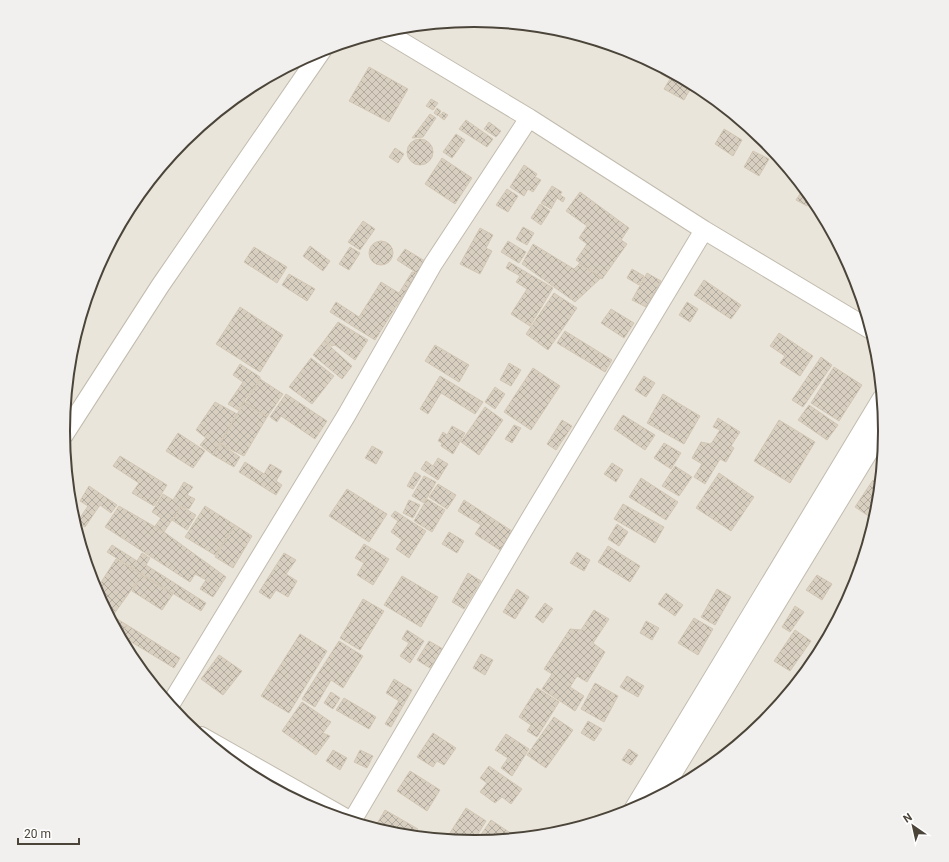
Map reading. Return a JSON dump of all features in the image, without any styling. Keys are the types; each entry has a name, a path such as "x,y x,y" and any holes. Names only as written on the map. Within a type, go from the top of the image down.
{"street":[{"path":"392,36 529,118 704,230 865,326"},
{"path":"70,426 160,286 315,60"},
{"path":"173,700 346,416 433,264 529,118"},
{"path":"355,817 523,530 704,230"},
{"path":"640,799 878,405"},
{"path":"664,787 878,436"},
{"path":"228,751 326,806"}],"shaded area":[{"path":"474,27 527,30 604,48 653,69 676,81 699,95 741,127 760,145 795,185 824,229 837,252 848,276 865,326 871,352 878,405 878,457 875,484 865,536 857,561 837,610 824,633 795,677 778,697 760,717 720,752 699,767 653,793 604,814 579,821 527,832 501,834 474,835 422,832 345,814 272,781 229,752 208,735 189,717 154,677 125,633 112,610 101,586 84,536 78,510 71,457 70,431 74,378 84,326 92,301 112,252 125,229 154,185 171,165 189,145 229,110 250,95 296,69 345,48 370,41 422,30 448,28"}],"building":[{"path":"369,67 408,89 389,122 349,101"},
{"path":"661,74 690,89 684,100 664,89 670,79"},
{"path":"431,99 438,103 433,110 426,106"},
{"path":"437,108 441,111 438,116 434,113"},
{"path":"443,112 448,115 444,120 439,116"},
{"path":"430,114 436,118 423,137 412,138"},
{"path":"466,120 493,139 487,147 459,129"},
{"path":"489,122 501,131 496,137 484,129"},
{"path":"724,129 742,140 733,156 715,144"},
{"path":"456,134 465,140 452,158 443,152"},
{"path":"420,139 429,143 433,152 429,161 420,165 411,161 407,152 411,143"},
{"path":"395,148 404,154 398,163 389,157"},
{"path":"753,151 769,159 759,176 744,167"},
{"path":"442,158 472,178 455,204 425,184"},
{"path":"524,165 537,174 535,177 541,180 533,192 528,189 524,196 510,187"},
{"path":"552,186 562,192 560,195 565,198 563,202 557,198 551,209 541,203"},
{"path":"507,189 518,196 508,212 496,205"},
{"path":"580,192 629,228 621,240 627,244 602,279 576,260 587,244 579,238 587,226 566,211"},
{"path":"801,193 808,204 807,206 796,200"},
{"path":"540,204 550,211 541,225 531,218"},
{"path":"363,221 375,229 360,250 348,242"},
{"path":"523,227 534,233 527,245 516,239"},
{"path":"480,228 493,235 486,248 492,251 480,274 460,264"},
{"path":"381,241 390,244 393,253 390,262 381,265 372,262 369,253 372,244"},
{"path":"508,241 526,252 519,263 501,252"},
{"path":"533,244 574,269 580,263 601,278 575,302 522,264"},
{"path":"310,246 330,261 323,271 303,256"},
{"path":"254,247 287,267 277,283 244,262"},
{"path":"350,247 360,253 349,270 339,264"},
{"path":"405,249 425,261 417,273 397,260"},
{"path":"509,262 553,288 530,326 511,314 527,289 516,282 520,276 506,268"},
{"path":"632,269 644,276 639,285 627,278"},
{"path":"412,272 417,273 375,340 330,312 336,302 359,317 381,282 399,293"},
{"path":"647,273 661,281 646,307 632,300"},
{"path":"289,274 315,289 307,301 282,285"},
{"path":"704,280 741,305 731,319 694,295"},
{"path":"554,293 577,308 548,350 526,334"},
{"path":"687,302 698,309 690,322 679,315"},
{"path":"240,307 283,335 260,372 216,344"},
{"path":"611,309 634,323 624,338 601,323"},
{"path":"338,322 368,340 355,360 335,345 332,346 324,341"},
{"path":"565,331 612,360 605,372 557,343"},
{"path":"779,333 813,356 800,376 780,363 785,356 770,346"},
{"path":"324,341 352,366 342,379 313,355"},
{"path":"435,345 469,365 459,382 425,361"},
{"path":"821,357 832,365 803,407 792,400"},
{"path":"311,358 334,376 312,404 289,387"},
{"path":"509,363 521,370 511,386 500,380"},
{"path":"240,364 260,377 260,379 238,410 228,404 243,382 233,375"},
{"path":"834,367 862,385 839,421 811,403"},
{"path":"533,368 560,386 531,430 504,412"},
{"path":"440,376 483,402 475,414 441,393 428,414 420,409"},
{"path":"644,376 655,383 646,397 635,390"},
{"path":"260,379 283,394 267,417 245,403"},
{"path":"495,387 505,394 495,409 485,402"},
{"path":"286,394 327,421 315,439 281,416 277,422 270,417"},
{"path":"663,394 700,416 684,444 647,423"},
{"path":"215,402 237,414 213,455 200,445 206,438 196,430"},
{"path":"244,402 267,417 244,456 220,444"},
{"path":"809,405 838,425 827,440 798,420"},
{"path":"485,407 503,420 479,455 461,442"},
{"path":"623,415 655,435 645,450 614,429"},
{"path":"718,418 740,432 731,446 734,448 726,462 720,459 705,484 694,477 702,464 692,458 701,442 711,444 720,430 713,427"},
{"path":"562,420 572,426 556,450 547,444"},
{"path":"779,420 815,442 790,483 754,461"},
{"path":"514,425 521,428 512,443 505,439"},
{"path":"452,426 465,433 453,454 441,446 442,443 438,441 443,432 447,435"},
{"path":"178,433 205,451 193,468 166,451"},
{"path":"664,443 681,453 671,469 654,458"},
{"path":"220,444 240,457 234,467 213,455"},
{"path":"372,446 383,452 376,464 365,458"},
{"path":"120,456 167,485 154,506 132,493 139,483 113,466"},
{"path":"438,458 448,464 438,480 421,469 426,461 433,466"},
{"path":"245,462 264,474 270,464 282,471 276,481 282,485 276,495 239,472"},
{"path":"612,463 623,470 616,482 604,474"},
{"path":"675,466 692,477 679,496 662,486"},
{"path":"415,472 421,476 413,489 407,486"},
{"path":"719,473 754,497 731,531 696,508"},
{"path":"424,476 436,482 424,503 412,496"},
{"path":"641,478 678,502 666,520 629,497"},
{"path":"873,480 875,481 869,517 855,507"},
{"path":"184,482 193,487 187,495 195,499 189,509 181,506 164,532 155,526 161,518 152,512 163,494 173,500"},
{"path":"438,484 456,495 447,509 429,497"},
{"path":"89,486 117,505 111,513 100,505 85,527 81,525 80,518 88,506 80,501"},
{"path":"347,489 387,514 369,542 329,516"},
{"path":"427,499 445,510 432,532 414,521"},
{"path":"409,500 420,505 413,518 403,513"},
{"path":"464,500 512,531 500,550 475,534 481,525 458,511"},
{"path":"623,504 664,527 655,543 614,519"},
{"path":"119,506 164,532 226,577 213,597 200,589 206,580 195,574 190,582 105,527"},
{"path":"181,506 196,515 187,530 172,520"},
{"path":"205,506 235,525 215,555 185,537"},
{"path":"395,511 426,531 409,558 396,549 402,540 391,532 398,521 391,516"},
{"path":"617,524 628,532 619,546 608,539"},
{"path":"235,525 252,536 233,568 215,557"},
{"path":"449,532 464,541 457,553 442,544"},
{"path":"364,544 389,559 373,585 357,575 364,563 355,558"},
{"path":"112,545 137,561 142,553 150,558 146,565 206,603 201,611 107,552"},
{"path":"608,546 640,566 630,582 598,562"},
{"path":"577,552 590,560 584,571 570,563"},
{"path":"284,553 296,560 286,574 297,581 288,597 276,590 270,599 259,592"},
{"path":"859,555 856,564 854,563"},
{"path":"116,559 142,575 114,614 100,584"},
{"path":"468,573 481,581 464,609 452,602"},
{"path":"142,575 173,594 162,610 132,591"},
{"path":"817,575 832,584 822,600 806,590"},
{"path":"402,576 438,597 421,627 384,605"},
{"path":"517,589 529,597 515,619 503,612"},
{"path":"717,589 731,597 715,625 701,617"},
{"path":"666,593 683,605 675,616 658,604"},
{"path":"363,599 384,611 360,650 340,638"},
{"path":"545,603 553,609 543,623 535,617"},
{"path":"795,606 804,612 790,632 782,627"},
{"path":"594,610 609,619 593,643 605,652 587,682 577,676 570,687 584,696 575,711 542,689 552,674 544,669 570,629 581,630"},
{"path":"694,618 713,629 698,655 678,643"},
{"path":"117,619 127,625 123,630"},
{"path":"646,621 659,628 652,640 640,633"},
{"path":"127,625 180,658 174,668 130,641 123,630"},
{"path":"407,630 424,641 410,663 400,656 409,643 402,639"},
{"path":"795,630 811,641 790,671 774,661"},
{"path":"300,634 327,651 289,713 261,696"},
{"path":"339,641 363,656 343,688 331,680 315,707 302,699"},
{"path":"429,641 443,649 430,668 417,660"},
{"path":"481,654 493,660 485,675 473,668"},
{"path":"219,655 242,671 223,695 201,679"},
{"path":"627,676 644,686 638,697 620,687"},
{"path":"394,679 412,690 391,727 385,724 399,701 386,693"},
{"path":"595,683 618,696 604,722 581,709"},
{"path":"537,688 559,702 537,737 527,731 531,725 519,717"},
{"path":"331,692 340,698 333,709 324,703"},
{"path":"344,698 376,717 369,729 336,710"},
{"path":"302,702 331,722 323,733 330,736 316,755 282,731"},
{"path":"554,717 573,730 546,768 527,755"},
{"path":"588,721 602,729 594,741 581,733"},
{"path":"433,733 456,748 444,765 437,761 433,767 417,757"},
{"path":"506,734 529,749 512,776 501,768 508,758 495,750"},
{"path":"629,749 638,755 631,765 622,760"},
{"path":"333,750 347,758 340,770 326,761"},
{"path":"360,750 373,756 367,768 354,762"},
{"path":"489,766 522,789 511,804 502,797 495,803 480,792 487,783 480,778"},
{"path":"410,771 440,790 427,811 397,791"},
{"path":"466,808 486,821 477,835 449,834"},
{"path":"385,810 418,829 417,831 378,823"},
{"path":"491,820 511,833 501,834 481,835"}]}
